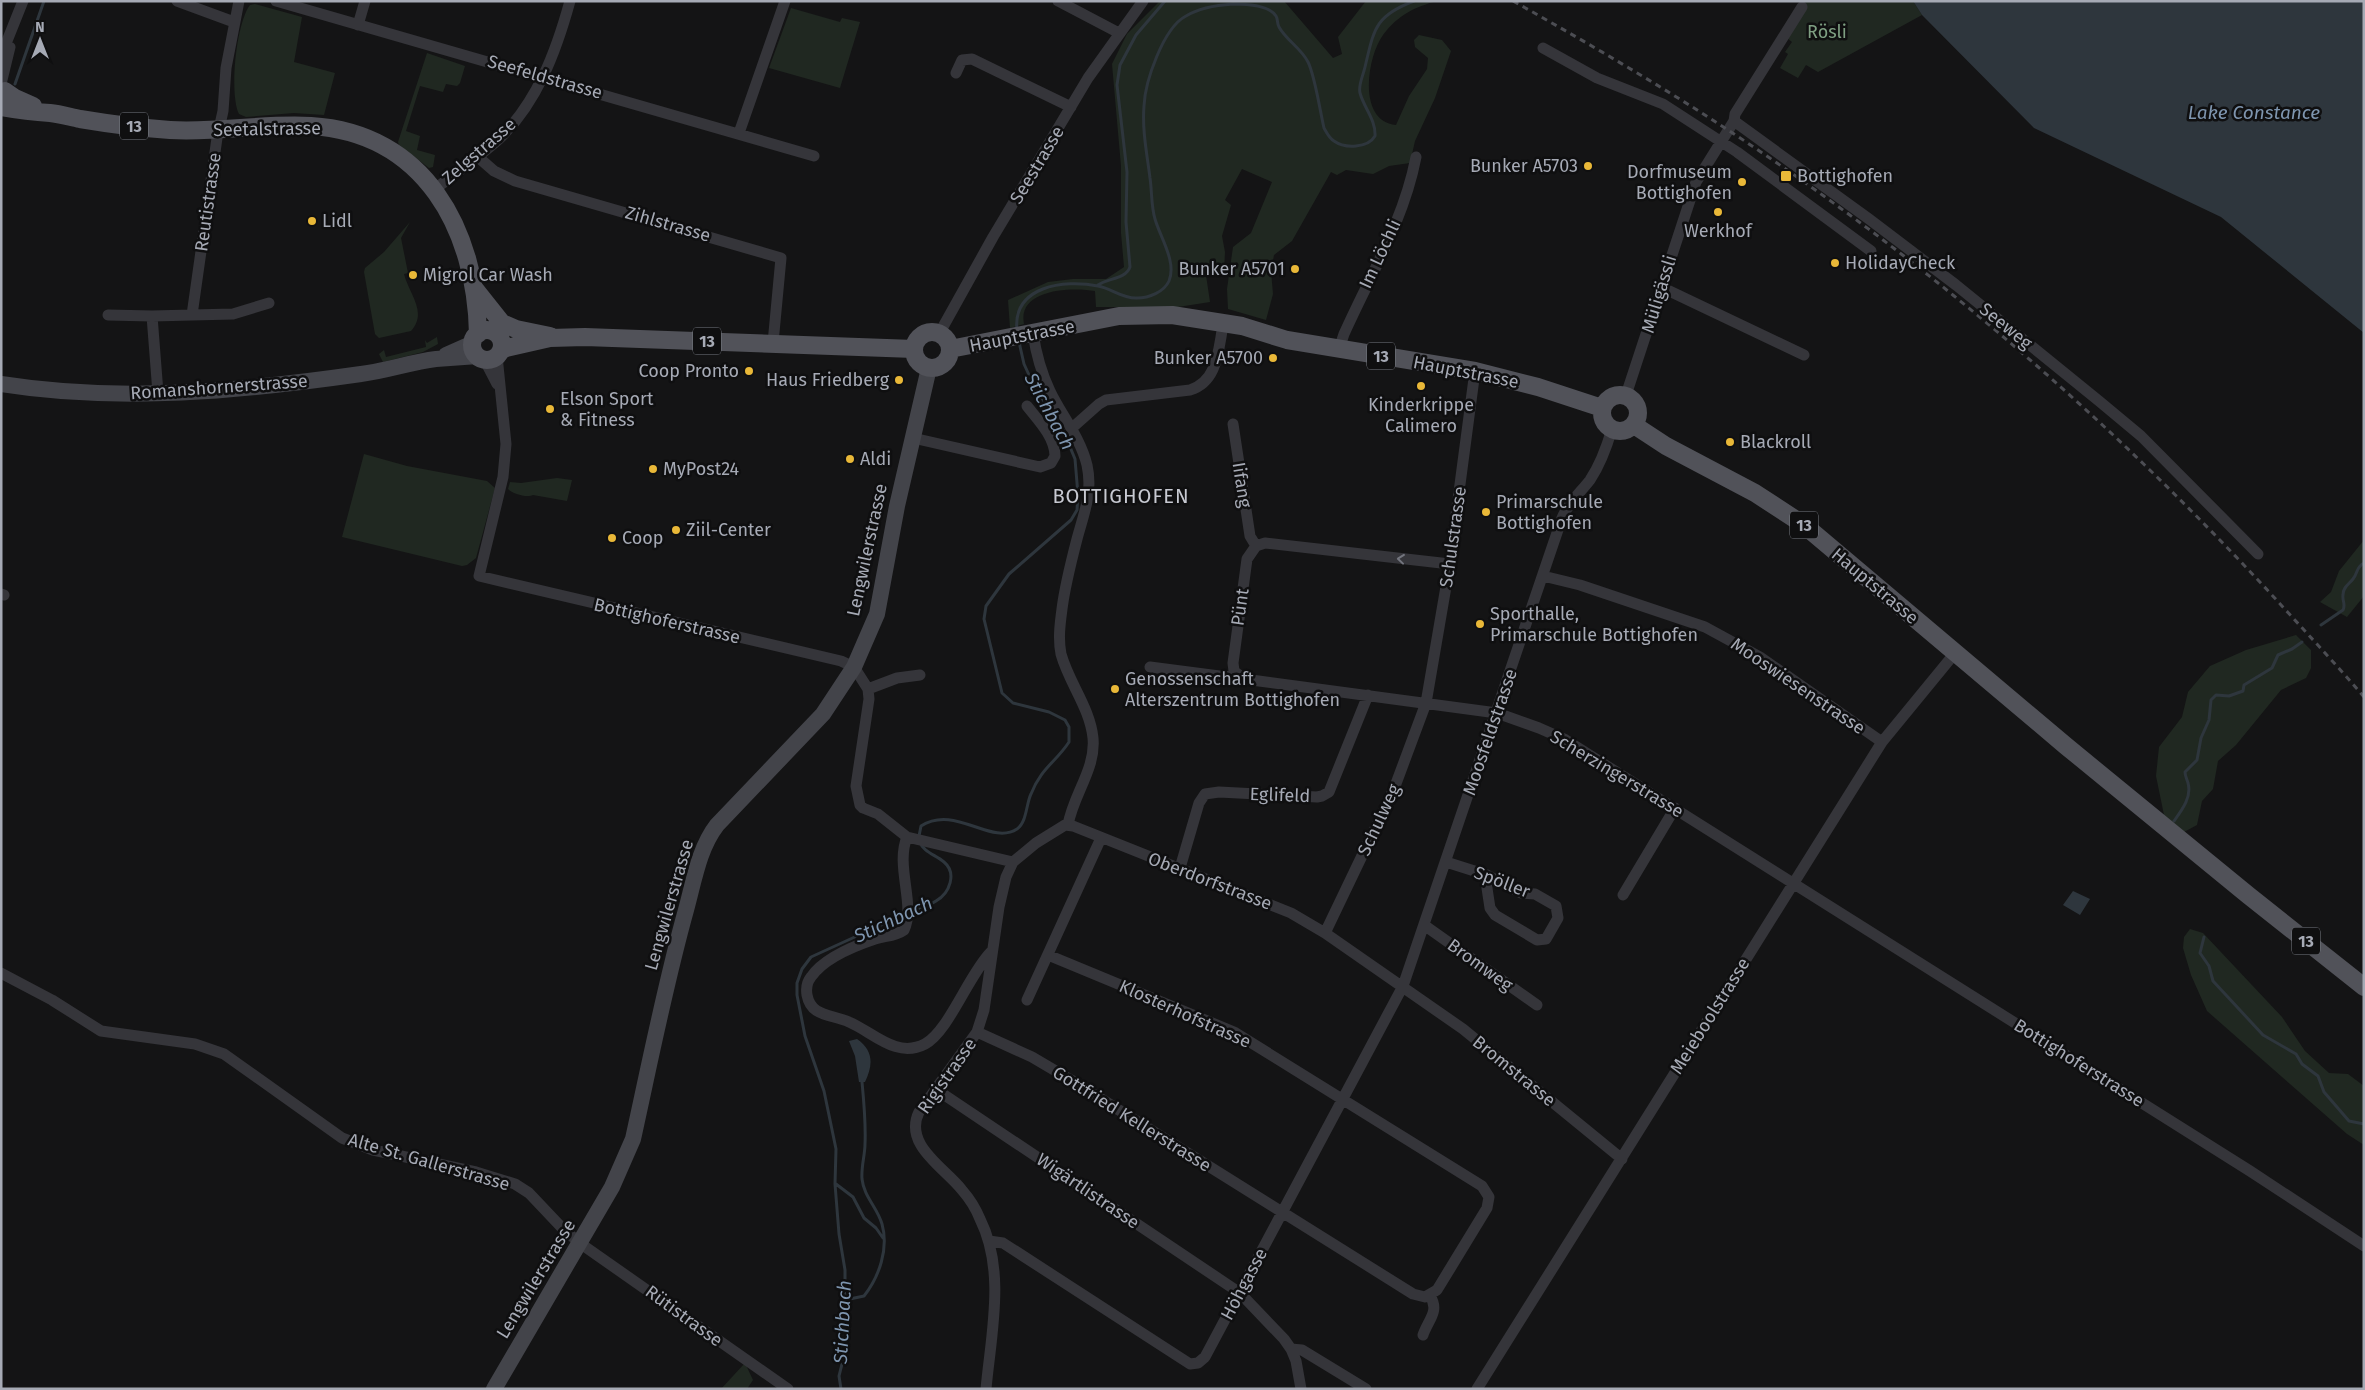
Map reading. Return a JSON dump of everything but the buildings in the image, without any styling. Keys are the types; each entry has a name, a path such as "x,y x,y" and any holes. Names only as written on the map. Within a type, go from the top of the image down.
{"main road":[{"name":"Seetalstrasse","path":"2,94 50,113 103,123 170,130 219,131 291,126 333,129 361,137 388,150 404,161 434,190 459,232 488,346"},
{"name":"13","path":"476,295 496,317 509,326 554,338"},
{"name":"Hauptstrasse","path":"950,350 1119,316 1172,315 1242,326 1267,335 1339,349 1475,371 1538,387 1602,408"},
{"name":"Hauptstrasse","path":"1094,321 1146,321 1256,336 1267,335"},
{"path":"929,332 938,334 946,340 950,350 948,358 942,365 929,368 918,362 914,349 920,336 929,332"},
{"name":"Romanshornerstrasse","path":"488,346 554,338 615,337 914,349"},
{"path":"1620,394 1626,395 1636,402 1638,408 1637,420 1634,425 1626,430 1612,429 1602,418 1602,408 1609,398 1620,394"},
{"name":"Hauptstrasse","path":"1634,425 1666,446 1755,493 1804,525 2205,861 2364,987"}],"street":[{"path":"1,56 14,28 23,1"},
{"path":"177,1 234,22"},
{"name":"Reutistrasse","path":"192,315 223,111 226,68 239,1"},
{"name":"Seefeldstrasse","path":"276,1 543,76 814,156"},
{"path":"358,24 365,1"},
{"name":"Zelgstrasse","path":"434,190 478,157 516,120 535,95 570,1"},
{"path":"739,134 785,1"},
{"path":"1058,1 1118,33"},
{"name":"Seestrasse","path":"938,334 992,237 1072,107 1118,33 1143,1"},
{"name":"Müligässli","path":"1626,395 1696,182 1802,7"},
{"path":"2,94 14,28"},
{"path":"1543,48 1597,78 1663,104 1721,142 1872,251"},
{"path":"956,73 962,60 972,59 1072,107"},
{"name":"Seeweg","path":"1734,121 1914,253 2099,401 2141,436 2258,554"},
{"name":"Zihlstrasse","path":"478,157 494,171 515,180 781,258 773,344"},
{"name":"Im Löchli","path":"1339,349 1344,334 1396,223 1410,185 1416,157"},
{"path":"1661,287 1804,355"},
{"path":"108,315 233,314 269,303"},
{"path":"152,316 158,393"},
{"path":"1072,428 1106,400 1196,388 1211,375 1222,331"},
{"path":"854,667 868,689 869,699 856,794 863,808 878,814 911,838 1013,862 1036,843 1068,824 1070,812 1089,769 1093,748 1089,720 1064,664 1060,645 1062,607 1069,568 1090,490 1087,465 1072,428 1050,392 1036,359 1023,336"},
{"name":"Romanshornerstrasse","path":"1,384 62,392 158,393 282,385 378,372 488,346"},
{"name":"Bottighoferstrasse","path":"488,346 501,395 506,444 503,477 479,576 841,661 854,667"},
{"name":"Lengwilerstrasse","path":"494,1389 612,1187 633,1139 673,956 699,861 707,841 717,824 823,714 854,667 877,614 897,506 929,368"},
{"name":"Schulstrasse","path":"1426,703 1450,564 1475,371"},
{"path":"913,438 1040,467 1045,466 1055,456 1054,447 1045,428 1027,406"},
{"name":"Iifang","path":"1233,424 1250,536 1256,546"},
{"name":"Moosfeldstrasse","path":"1403,986 1564,513 1598,466 1612,429"},
{"path":"1256,546 1265,543 1450,564"},
{"name":"Pünt","path":"1236,674 1233,663 1247,559 1256,546"},
{"name":"Mooswiesenstrasse","path":"1543,576 1580,585 1705,627 1760,657 1882,742"},
{"name":"Meieboolstrasse","path":"1477,1389 1882,742 1955,653"},
{"path":"1150,667 1227,677 1236,674 1244,679 1426,703"},
{"path":"868,689 897,678 920,674"},
{"name":"Eglifeld","path":"1180,868 1199,803 1205,794 1218,792 1317,797 1329,792 1368,696"},
{"name":"Scherzingerstrasse","path":"1426,703 1497,714 1540,728 1564,740 1793,882"},
{"name":"Schulweg","path":"1325,933 1394,789 1426,703"},
{"path":"1623,895 1675,808"},
{"name":"Oberdorfstrasse","path":"1068,824 1291,913 1325,933 1403,986"},
{"path":"911,838 902,855 907,912 906,926 900,933 871,940 826,962 815,970 809,980 809,1005 818,1013 849,1022 893,1047 910,1048 925,1044 938,1033 980,964 991,952"},
{"path":"1027,1000 1101,838"},
{"name":"Rigistrasse","path":"986,1389 995,1287 989,1241 980,1218 962,1190 923,1148 917,1138 917,1118 977,1032 984,1010 999,907 1006,877 1013,862"},
{"name":"Spöller","path":"1446,862 1485,875 1521,893 1535,894 1556,906 1558,918 1549,936 1543,941 1537,940 1492,911 1485,875"},
{"name":"Bottighoferstrasse","path":"1793,882 2250,1171 2364,1246"},
{"name":"Bromweg","path":"1424,925 1537,1005"},
{"name":"Klosterhofstrasse","path":"1048,955 1234,1032 1482,1186 1488,1193 1487,1208 1437,1290 1430,1296"},
{"name":"Alte St. Gallerstrasse","path":"1,973 52,1000 101,1031 195,1044 224,1054 342,1138 373,1150 476,1172 515,1184 529,1193 564,1230 580,1242"},
{"name":"Bromstrasse","path":"1403,986 1463,1029 1622,1159"},
{"name":"Höhgasse","path":"989,1241 1003,1243 1190,1364 1198,1363 1205,1357 1240,1293 1403,986"},
{"name":"Gottfried Kellerstrasse","path":"977,1032 1032,1057 1413,1294 1419,1297 1430,1296"},
{"name":"Wigärtlistrasse","path":"937,1090 1240,1293 1284,1339 1291,1349"},
{"name":"Rütistrasse","path":"580,1242 788,1389"},
{"path":"1423,1335 1435,1311 1434,1303 1430,1296"},
{"path":"1301,1389 1296,1361 1291,1349 1302,1350 1366,1389"}],"green space":[{"path":"1160,1 1284,1 1333,58 1342,54 1338,37 1366,1 1437,1 1414,9 1401,17 1383,35 1377,45 1370,72 1369,87 1371,101 1375,112 1384,121 1396,125 1409,96 1427,69 1428,58 1415,47 1414,40 1419,35 1442,40 1451,51 1435,98 1415,141 1410,163 1389,166 1373,174 1346,170 1337,175 1331,172 1292,241 1274,255 1271,271 1273,294 1266,320 1228,309 1227,289 1233,247 1251,233 1272,182 1242,169 1225,200 1231,205 1222,236 1225,252 1224,272 1206,275 1210,302 1178,307 1096,307 1095,291 1060,290 1037,297 1024,312 1024,324 1010,328 1008,300 1048,282 1073,279 1106,279 1124,267 1121,233 1121,166 1112,64 1127,34"},
{"name":"Rösli","path":"1797,1 1913,1 1922,15 1818,72 1806,65 1798,78 1780,68 1788,54 1785,52 1792,42 1787,38 1806,7"},
{"path":"255,4 302,17 294,62 335,73 324,115 294,113 246,117 239,114 236,104 234,75 238,42 245,14 250,5"},
{"path":"791,8 840,22 842,18 860,22 840,88 769,68"},
{"path":"427,53 465,66 460,83 457,86 446,84 443,92 420,86 406,131 420,136 417,150 435,155 433,167 429,168 399,145 398,142"},
{"path":"410,222 401,238 408,273 404,274 416,303 418,317 411,331 379,338 375,334 364,272 365,268 384,252"},
{"path":"437,337 438,344 423,352 383,362 379,354 384,350 386,357 426,347 425,340 427,343"},
{"path":"364,454 407,466 487,481 495,488 476,558 467,565 462,566 342,537"},
{"path":"557,478 572,480 567,501 533,495 520,495 508,489 510,482 521,483"},
{"path":"2364,540 2364,596 2347,617 2320,602 2331,592 2339,571"},
{"path":"2296,635 2311,650 2311,668 2306,678 2281,690 2236,745 2218,761 2213,789 2202,801 2197,825 2184,832 2164,815 2156,776 2159,747 2182,717 2188,692 2210,666 2246,650"},
{"path":"2190,929 2203,933 2282,1017 2305,1051 2329,1073 2348,1074 2364,1086 2364,1145 2347,1134 2207,1011 2191,975 2183,948 2184,937"},
{"path":"745,1363 753,1380 747,1389 721,1389"}],"water":[{"name":"Lake Constance","path":"1913,1 2364,1 2364,333 2221,217 2034,128 1922,15"},
{"path":"2073,891 2090,899 2080,915 2063,905"},
{"path":"857,1039 867,1048 869,1053 870,1070 865,1082 859,1082 855,1056 849,1041"}],"waterway":[{"path":"15,84 44,1"},
{"path":"1098,285 1125,274 1130,267 1126,222 1127,172 1117,85 1120,65 1136,35 1165,1"},
{"name":"Stichbach","path":"1017,331 1018,316 1023,304 1031,295 1056,285 1085,284 1103,287 1132,298 1151,296 1167,285 1171,274 1171,266 1153,209 1144,133 1144,115 1145,96 1157,56 1163,43 1178,22 1197,11 1227,4 1262,7 1273,12 1277,17 1278,26 1282,32 1302,52 1311,68 1324,128 1327,134 1339,144 1356,146 1367,143 1375,136 1374,125 1360,90 1374,34 1383,19 1391,12 1414,1"},
{"name":"Stichbach","path":"919,836 921,826 934,821 947,820 996,833 1007,833 1017,829 1023,822 1029,798 1039,778 1069,742 1069,727 1065,720 1049,712 1013,703 1002,693 984,619 986,606 1009,574 1071,520 1077,510 1078,495 1075,459 1063,430 1035,388 1024,364 1019,342"},
{"path":"2321,625 2343,610 2344,590 2364,563"},
{"path":"2174,821 2183,808 2189,793 2185,772 2197,760 2201,738 2209,720 2211,700 2216,695 2229,696 2243,691 2244,685 2272,668 2278,655 2302,642"},
{"name":"Stichbach","path":"911,911 930,904 941,897 948,888 951,877 948,867 944,862 927,851 920,842"},
{"name":"Stichbach","path":"841,1389 839,1376 843,1360 839,1333 845,1300 845,1270 839,1234 835,1184 836,1149 824,1091 805,1036 797,995 797,983 802,969 811,957 905,914"},
{"path":"2204,937 2200,953 2209,966 2213,981 2263,1035 2296,1054 2302,1064 2318,1076 2324,1092 2349,1121 2364,1124"},
{"path":"845,1300 864,1296 878,1271 884,1243 882,1224 865,1191 862,1179 865,1148 865,1113 862,1082"},
{"path":"836,1184 853,1197 864,1218 876,1228 883,1238"}],"railway":[{"path":"1513,1 1622,64 1728,130 1802,180 1945,288 2080,405 2146,466 2271,594 2364,697"}],"place":[{"name":"Bunker A5703","path":"1588,166"},
{"name":"Bottighofen","path":"1786,176"},
{"name":"Dorfmuseum Bottighofen","path":"1742,182"},
{"name":"Werkhof","path":"1718,212"},
{"name":"Lidl","path":"312,221"},
{"name":"HolidayCheck","path":"1835,263"},
{"name":"Bunker A5701","path":"1295,269"},
{"name":"Migrol Car Wash","path":"413,275"},
{"name":"Bunker A5700","path":"1273,358"},
{"name":"Coop Pronto","path":"749,371"},
{"name":"Haus Friedberg","path":"899,380"},
{"name":"Kinderkrippe Calimero","path":"1421,386"},
{"name":"Elson Sport & Fitness","path":"550,409"},
{"name":"Blackroll","path":"1730,442"},
{"name":"Aldi","path":"850,459"},
{"name":"MyPost24","path":"653,469"},
{"name":"Primarschule Bottighofen","path":"1486,512"},
{"name":"Ziil-Center","path":"676,530"},
{"name":"Coop","path":"612,538"},
{"name":"Sporthalle, Primarschule Bottighofen","path":"1480,624"},
{"name":"Genossenschaft Alterszentrum Bottighofen","path":"1115,689"}],"district":[{"name":"BOTTIGHOFEN","path":"1121,496"}]}
